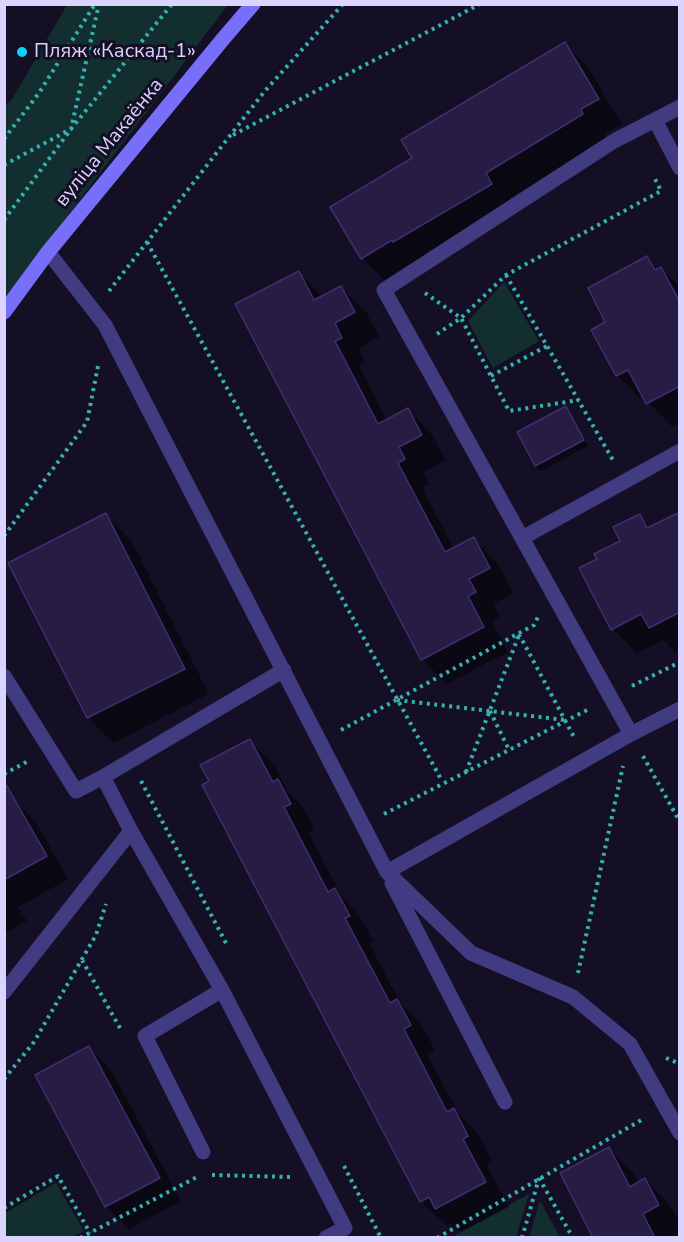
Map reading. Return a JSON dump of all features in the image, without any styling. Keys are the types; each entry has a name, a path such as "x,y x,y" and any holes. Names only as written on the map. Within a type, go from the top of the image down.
{"street":[{"name":"вуліца Макаёнка","path":"4,312 48,252 215,47 253,4"}],"lane":[{"path":"631,734 384,290 614,141 680,107"},
{"path":"655,120 680,168"},
{"path":"48,252 105,325 505,1102"},
{"path":"522,538 680,451"},
{"path":"4,676 76,791 284,670"},
{"path":"387,872 631,734 680,709"},
{"path":"103,777 131,831 222,990 317,1178 345,1228 327,1238"},
{"path":"4,992 131,831"},
{"path":"387,872 471,953 573,997 630,1044 680,1133"},
{"path":"203,1152 145,1036 222,990"}],"path":[{"path":"71,129 97,4"},
{"path":"4,139 39,93 97,4"},
{"path":"4,220 71,129 172,4"},
{"path":"4,536 87,422 105,325 108,292 264,92 343,4"},
{"path":"229,137 480,4"},
{"path":"4,165 71,129"},
{"path":"461,318 506,276 661,191 652,171"},
{"path":"147,242 442,781"},
{"path":"506,276 626,481"},
{"path":"402,278 461,318 509,411 579,400"},
{"path":"491,376 547,346"},
{"path":"321,741 534,626 539,616"},
{"path":"465,772 519,634"},
{"path":"519,634 585,760"},
{"path":"363,825 680,662"},
{"path":"397,700 566,720"},
{"path":"490,710 509,750"},
{"path":"631,734 680,822"},
{"path":"573,997 631,734"},
{"path":"4,1079 34,1042 82,960 96,935 109,897"},
{"path":"438,1238 666,1107"},
{"path":"80,1238 201,1175 317,1178"},
{"path":"4,1208 58,1176 90,1233"},
{"path":"522,1238 539,1178"},
{"path":"539,1178 573,1238"}],"green space":[{"path":"67,5 228,5 5,298 5,106 12,99"},
{"path":"504,282 539,341 493,368 468,321"},
{"path":"56,1183 84,1231 72,1237 5,1237 5,1213"},
{"path":"529,1194 516,1237 452,1237"},
{"path":"540,1201 560,1237 529,1237"}],"building":[{"path":"565,42 599,99 581,109 583,114 486,173 492,184 361,259 330,207 412,158 401,140"},
{"path":"647,256 655,270 661,267 680,302 680,386 646,404 628,370 616,376 591,330 605,322 588,288"},
{"path":"299,271 314,300 341,286 355,312 335,323 342,338 335,341 378,424 408,408 422,435 399,447 405,459 398,463 445,552 474,537 490,568 469,579 476,592 468,596 484,627 421,660 235,304"},
{"path":"566,406 584,440 535,466 517,432"},
{"path":"680,512 680,612 649,628 641,614 611,630 579,568 597,559 594,554 620,541 613,527 640,514 647,528"},
{"path":"106,513 185,669 87,718 8,563"},
{"path":"250,739 273,782 278,779 291,804 284,807 328,892 335,888 350,916 345,918 390,1003 397,999 411,1025 404,1029 447,1112 454,1108 468,1136 463,1139 486,1182 435,1209 429,1197 420,1202 202,785 209,781 200,765"},
{"path":"4,781 47,856 4,880"},
{"path":"89,1046 160,1178 105,1207 35,1075"},
{"path":"609,1147 630,1187 645,1178 659,1205 643,1214 655,1238 593,1238 560,1173"}],"place":[{"name":"Пляж «Каскад-1»","path":"22,52"}]}
